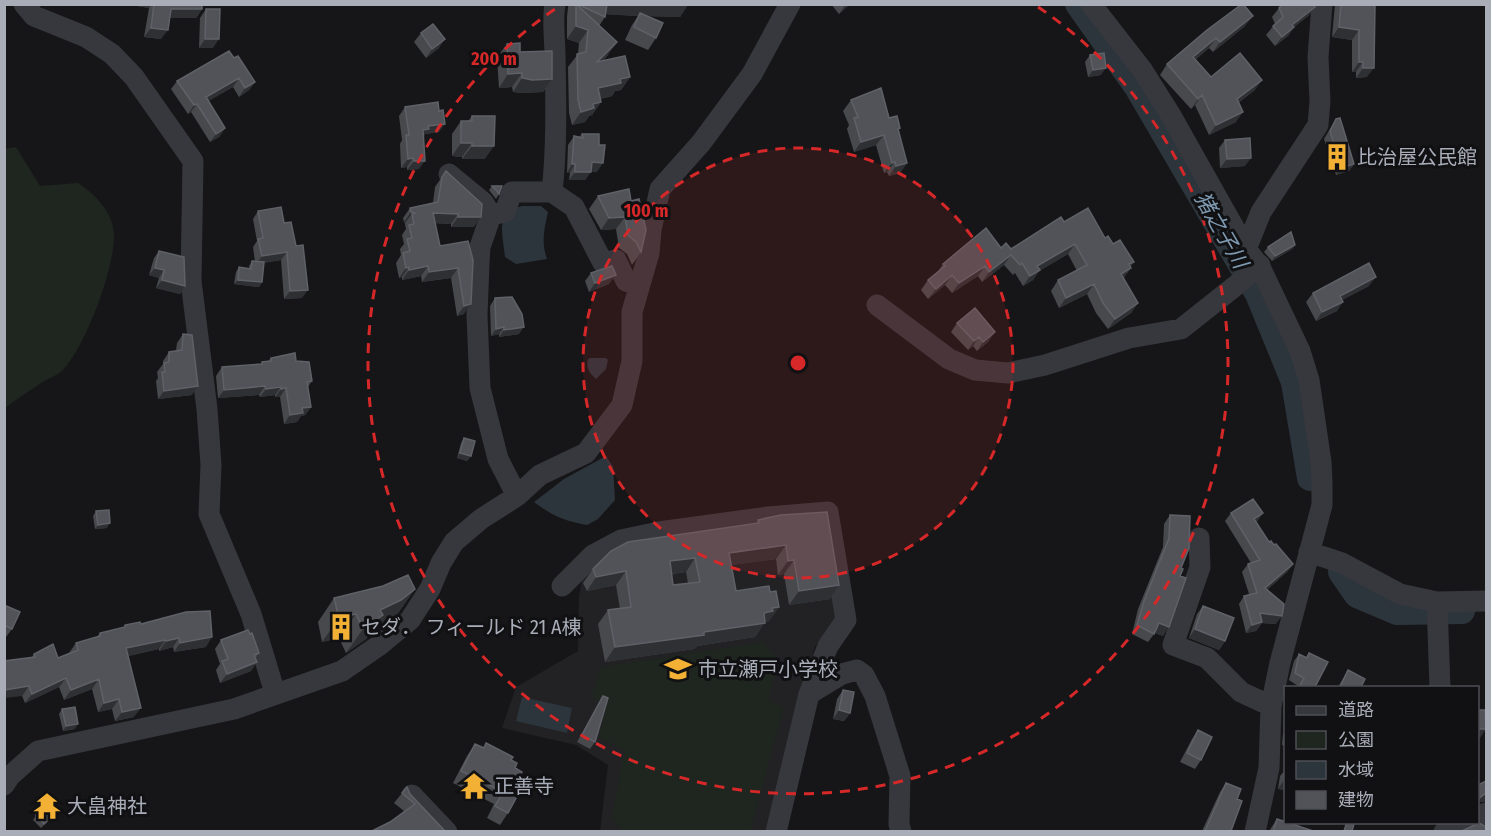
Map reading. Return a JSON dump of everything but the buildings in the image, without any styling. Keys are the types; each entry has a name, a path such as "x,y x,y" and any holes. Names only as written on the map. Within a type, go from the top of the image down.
{"street":[{"path":"24,4 34,16 86,37 112,54 140,86 193,161 191,281 207,409 211,465 209,514 251,614 275,693"},
{"path":"552,192 555,4"},
{"path":"6,777 38,751 234,709 342,670 381,644 410,620 430,589 441,563 454,542 481,519 517,496 540,475 586,453 622,405 632,362 632,312 649,253 651,230 660,189 701,143 746,82 790,4"},
{"path":"1091,4 1149,80 1260,267 1295,341 1309,380 1322,462 1322,505 1280,663 1271,706 1269,768 1255,831"},
{"path":"878,305 949,359 975,370 1008,373 1045,365 1129,338 1181,329 1239,283 1253,257 1261,212 1318,125 1320,101 1318,57 1322,4"},
{"path":"449,174 483,202 490,215 480,247 478,263 477,315 480,388 498,459 517,496"},
{"path":"490,215 505,212 512,192 552,192 574,207 603,263 616,260 626,281 639,286"},
{"path":"562,586 593,555 621,540 659,532 757,518 828,512 846,620 828,646 809,694 776,831"},
{"path":"1199,538 1200,567 1173,645 1207,658 1241,692 1271,706"},
{"path":"1310,552 1342,563 1438,613 1486,601"},
{"path":"1438,613 1440,686"},
{"path":"809,694 842,674 856,670 864,675 876,696 900,776 899,824 901,831"},
{"path":"412,795 447,831"},
{"path":"1444,831 1460,824"}],"shaded area":[{"name":"市立瀬戸小学校","path":"816,516 840,622 815,646 768,831 600,831 608,765 576,745 502,728 516,687 578,651 579,596 585,564"}],"green space":[{"path":"16,147 40,186 78,183 91,193 107,211 114,234 110,266 98,305 72,358 61,372 5,408 4,149"},
{"path":"763,642 779,661 768,700 784,707 750,831 624,831 612,819 624,750 599,737 607,702 591,697 601,667"}],"water":[{"path":"522,206 541,206 548,212 544,230 547,259 516,264 505,257 502,233 504,219 507,213"},
{"path":"590,358 608,360 606,369 596,379 588,368"},
{"path":"606,456 613,467 615,500 598,519 587,525 572,522 547,511 534,502 564,479"},
{"path":"522,697 572,708 567,733 516,721"}],"waterway":[{"name":"猪之子川","path":"1078,4 1137,87 1258,294 1294,382 1310,478"},
{"name":"猪之子川","path":"1341,572 1357,595 1397,612 1462,611"}],"place":[{"name":"比治屋公民館","path":"1337,157"},
{"name":"セダ． フィールド 21 A棟","path":"341,627"},
{"name":"市立瀬戸小学校","path":"678,669"},
{"name":"正善寺","path":"474,786"},
{"name":"大畠神社","path":"47,806"}]}
